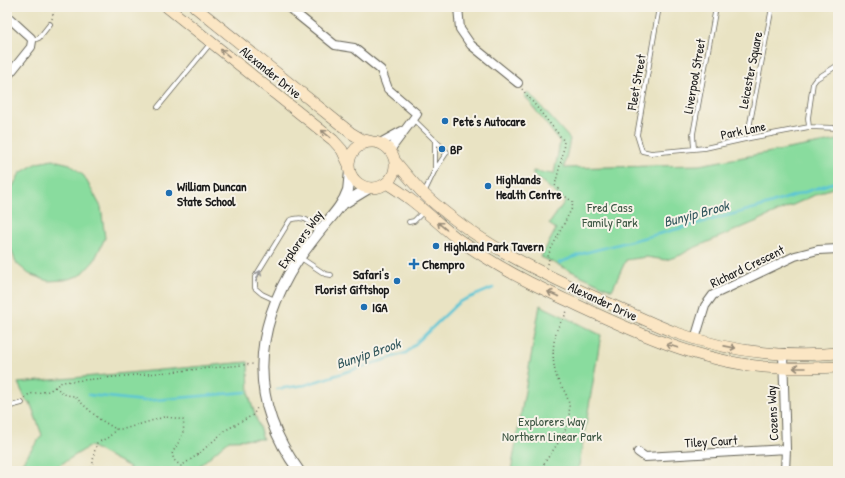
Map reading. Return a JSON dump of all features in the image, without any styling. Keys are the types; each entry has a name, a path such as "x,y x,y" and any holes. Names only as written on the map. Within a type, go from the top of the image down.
{"main road":[{"name":"Alexander Drive","path":"167,7 333,140 342,150 349,169"},
{"name":"Alexander Drive","path":"195,7 351,133 361,139 376,143"},
{"path":"365,143 376,143 390,150 395,161 394,173 386,183 377,187 369,188 355,181 349,169 350,157 354,150 365,143"},
{"name":"Alexander Drive","path":"395,161 424,194 459,223 491,245 575,289 654,324 695,339 746,350 782,354 838,353"},
{"name":"Alexander Drive","path":"386,183 404,194 425,210 456,238 486,258 531,284 640,333 690,352 733,362 782,368 838,367"}],"street":[{"path":"288,7 334,45 354,48 382,70 388,89 417,114 390,150"},
{"path":"458,7 460,29 470,45 518,83"},
{"path":"7,16 31,38 32,41 31,46 7,77"},
{"path":"376,143 406,128"},
{"name":"Explorers Way","path":"299,471 279,440 266,405 263,378 263,354 267,332 277,301 300,257 341,205 348,190 349,169"},
{"name":"Explorers Way","path":"341,205 369,188"},
{"name":"Richard Crescent","path":"695,339 705,306 713,295 795,256 818,250 838,249"},
{"name":"Cozens Way","path":"782,354 786,449 785,471"},
{"name":"Tiley Court","path":"638,452 645,457 786,449"}],"lane":[{"name":"Fleet Street","path":"651,153 642,151 637,135 659,7"},
{"name":"Liverpool Street","path":"694,149 693,134 716,7"},
{"name":"Leicester Square","path":"750,138 750,123 772,7"},
{"path":"32,41 39,38 50,24"},
{"path":"158,107 211,42"},
{"path":"809,127 808,118 813,83 816,79 838,65"},
{"path":"413,118 447,152 424,194"},
{"name":"Park Lane","path":"651,153 705,148 809,127 838,128"},
{"path":"435,140 436,170"},
{"path":"409,222 414,221 425,210"},
{"path":"277,301 262,294 255,288 255,277 290,220 299,217 305,218 320,230"},
{"path":"300,257 325,274 331,276"},
{"path":"7,406 22,403"}],"path":[{"path":"50,24 54,7"},
{"path":"518,83 564,141 563,154 555,185 562,194 573,202 572,208 548,255 548,264"},
{"path":"540,471 547,457 560,440 570,412 568,396 556,376 553,360 555,336 558,327 565,316 570,301"},
{"path":"22,403 29,394 49,391 62,382 253,364"},
{"path":"55,387 66,395 74,396 99,419 116,429 124,429 164,417 183,420 185,429 172,454 174,460 181,466 196,456 226,430 253,416 257,408 266,405"},
{"path":"92,471 97,443 109,437 116,429"}],"green space":[{"name":"Fred Cass Family Park","path":"528,92 570,139 564,168 699,165 838,140 838,186 689,250 681,255 666,260 646,257 626,260 612,290 541,257 556,229 549,224 565,201 533,174 533,171 554,174 560,142 524,95"},
{"path":"53,160 70,164 84,176 101,207 105,238 94,261 81,275 65,280 48,281 29,274 16,263 9,243 7,206 12,188 20,173 37,163"},
{"name":"Explorers Way Northern Linear Park","path":"540,305 601,335 578,471 511,471"},
{"path":"248,362 249,396 263,439 229,440 198,467 196,471 128,471 130,467 90,446 50,471 16,471 42,435 30,402 27,402 18,383"}],"waterway":[{"name":"Bunyip Brook","path":"559,263 584,253 763,206 838,181"},
{"name":"Bunyip Brook","path":"277,389 305,385 406,353 459,302 493,288"},
{"name":"Bunyip Brook","path":"89,395 144,401 246,392"}],"place":[{"name":"Pete's Autocare","path":"445,121"},
{"name":"BP","path":"442,149"},
{"name":"Highlands Health Centre","path":"488,186"},
{"name":"William Duncan State School","path":"169,193"},
{"name":"Highland Park Tavern","path":"436,246"},
{"name":"Chempro","path":"414,264"},
{"name":"Safari's Florist Giftshop","path":"397,281"},
{"name":"IGA","path":"364,307"}]}
